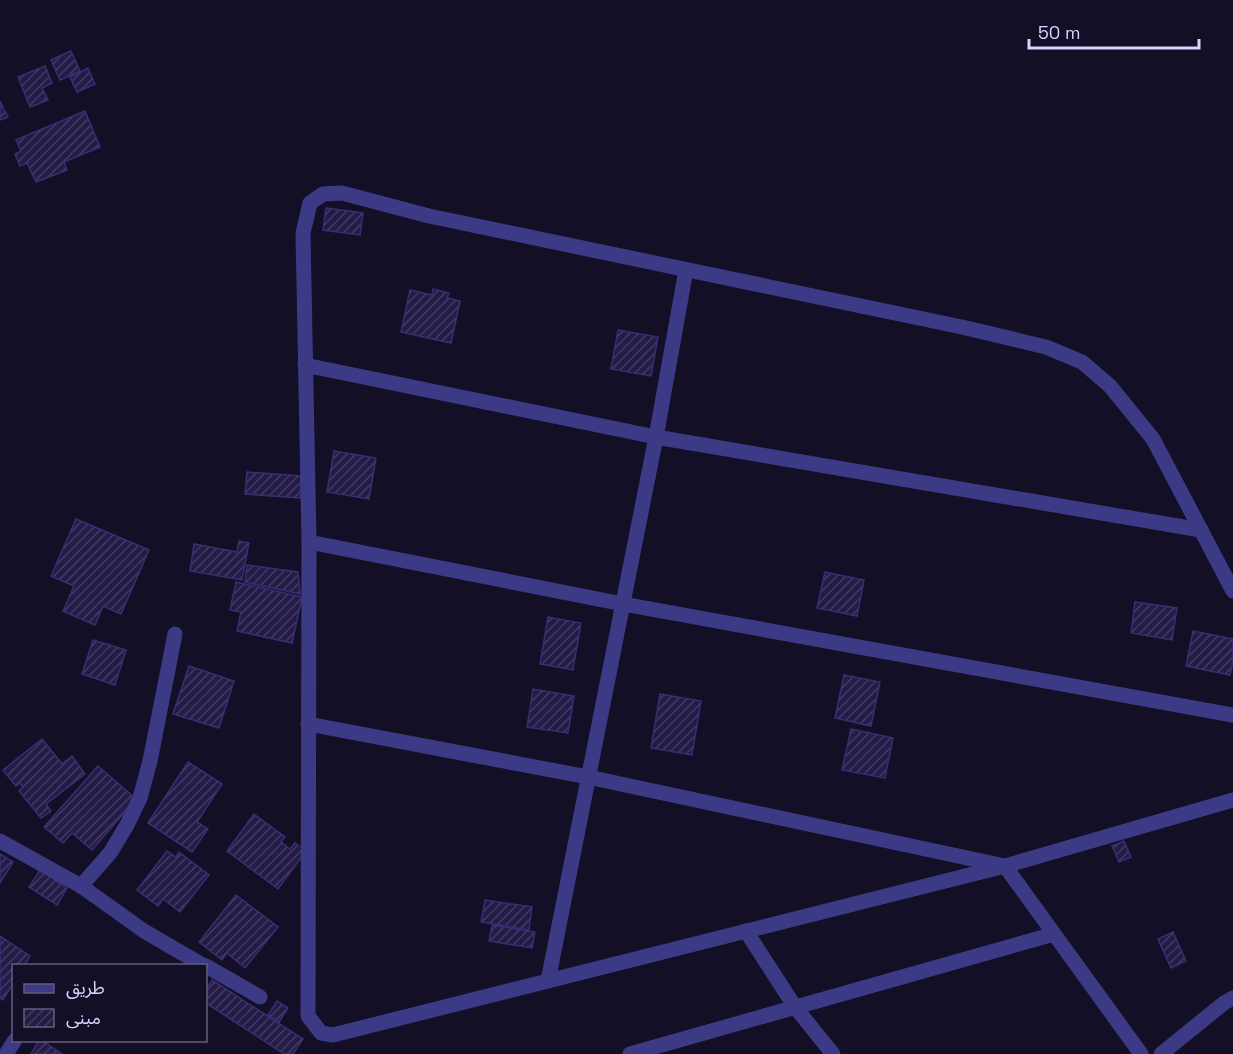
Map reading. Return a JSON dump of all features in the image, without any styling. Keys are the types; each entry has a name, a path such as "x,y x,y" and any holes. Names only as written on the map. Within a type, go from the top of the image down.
{"street":[{"path":"1233,591 1153,439 1110,386 1082,362 1046,347 962,327 429,216 342,193 323,194 310,203 303,233 309,542 308,1016 321,1032 333,1035 1005,866 1233,800"},
{"path":"548,981 656,437 686,270"},
{"path":"305,365 656,437 1201,530"},
{"path":"309,542 623,604 1233,715"},
{"path":"81,886 110,853 140,798 150,761 175,634"},
{"path":"308,724 588,777 1005,866 1141,1054"},
{"path":"0,841 81,886 144,931 202,964"},
{"path":"746,931 795,1007 833,1054"},
{"path":"630,1054 1054,934"},
{"path":"207,967 260,997"},
{"path":"1161,1054 1233,998"}],"building":[{"path":"71,51 80,71 60,80 51,60"},
{"path":"45,66 52,83 42,88 48,100 30,107 18,77"},
{"path":"88,68 95,84 77,92 70,77"},
{"path":"0,101 8,117 0,120"},
{"path":"85,111 100,147 64,162 67,170 36,182 27,163 20,166 15,154 21,151 16,140"},
{"path":"326,208 363,213 360,235 323,230"},
{"path":"433,289 449,293 447,298 460,301 451,343 401,332 410,290 432,295"},
{"path":"618,330 658,337 651,376 611,369"},
{"path":"334,451 376,458 369,499 327,492"},
{"path":"247,472 301,476 300,498 245,494"},
{"path":"76,519 149,550 121,614 103,606 95,625 63,611 74,586 51,576"},
{"path":"239,541 249,543 242,580 190,571 194,544 237,552"},
{"path":"247,565 298,572 300,594 245,582"},
{"path":"825,572 864,580 857,616 817,608"},
{"path":"236,582 302,597 292,643 237,631 241,612 230,610"},
{"path":"1135,602 1177,608 1172,640 1131,633"},
{"path":"548,617 581,623 573,670 540,664"},
{"path":"1193,631 1233,639 1233,661 1230,675 1186,666"},
{"path":"93,640 126,650 115,685 82,674"},
{"path":"189,666 234,681 219,728 173,714"},
{"path":"844,675 880,682 871,726 835,718"},
{"path":"533,689 574,696 568,733 527,727"},
{"path":"660,694 701,701 692,755 651,748"},
{"path":"851,729 893,738 885,778 842,770"},
{"path":"42,739 62,764 72,756 85,774 46,804 51,811 41,818 19,791 23,787 20,783 16,786 3,770"},
{"path":"188,762 222,784 197,822 208,829 192,852 148,823"},
{"path":"98,766 136,799 92,850 72,833 63,843 44,827"},
{"path":"254,814 285,837 281,842 290,849 295,843 306,851 278,889 227,851"},
{"path":"1124,841 1131,857 1119,862 1112,846"},
{"path":"167,851 176,857 179,852 209,875 180,912 163,899 158,906 137,890"},
{"path":"0,854 13,862 0,883"},
{"path":"40,870 67,888 57,905 29,887"},
{"path":"236,895 278,927 245,968 227,953 222,960 199,942"},
{"path":"485,900 532,907 529,930 481,922"},
{"path":"492,925 535,932 532,948 489,941"},
{"path":"1173,932 1186,961 1171,968 1158,939"},
{"path":"0,936 30,956 25,964 12,964 12,985 3,1000 0,998"},
{"path":"212,980 303,1039 293,1054 284,1054 207,1004 207,988"},
{"path":"277,1001 288,1008 279,1022 268,1015"},
{"path":"38,1042 44,1042 62,1054 31,1054"}]}
